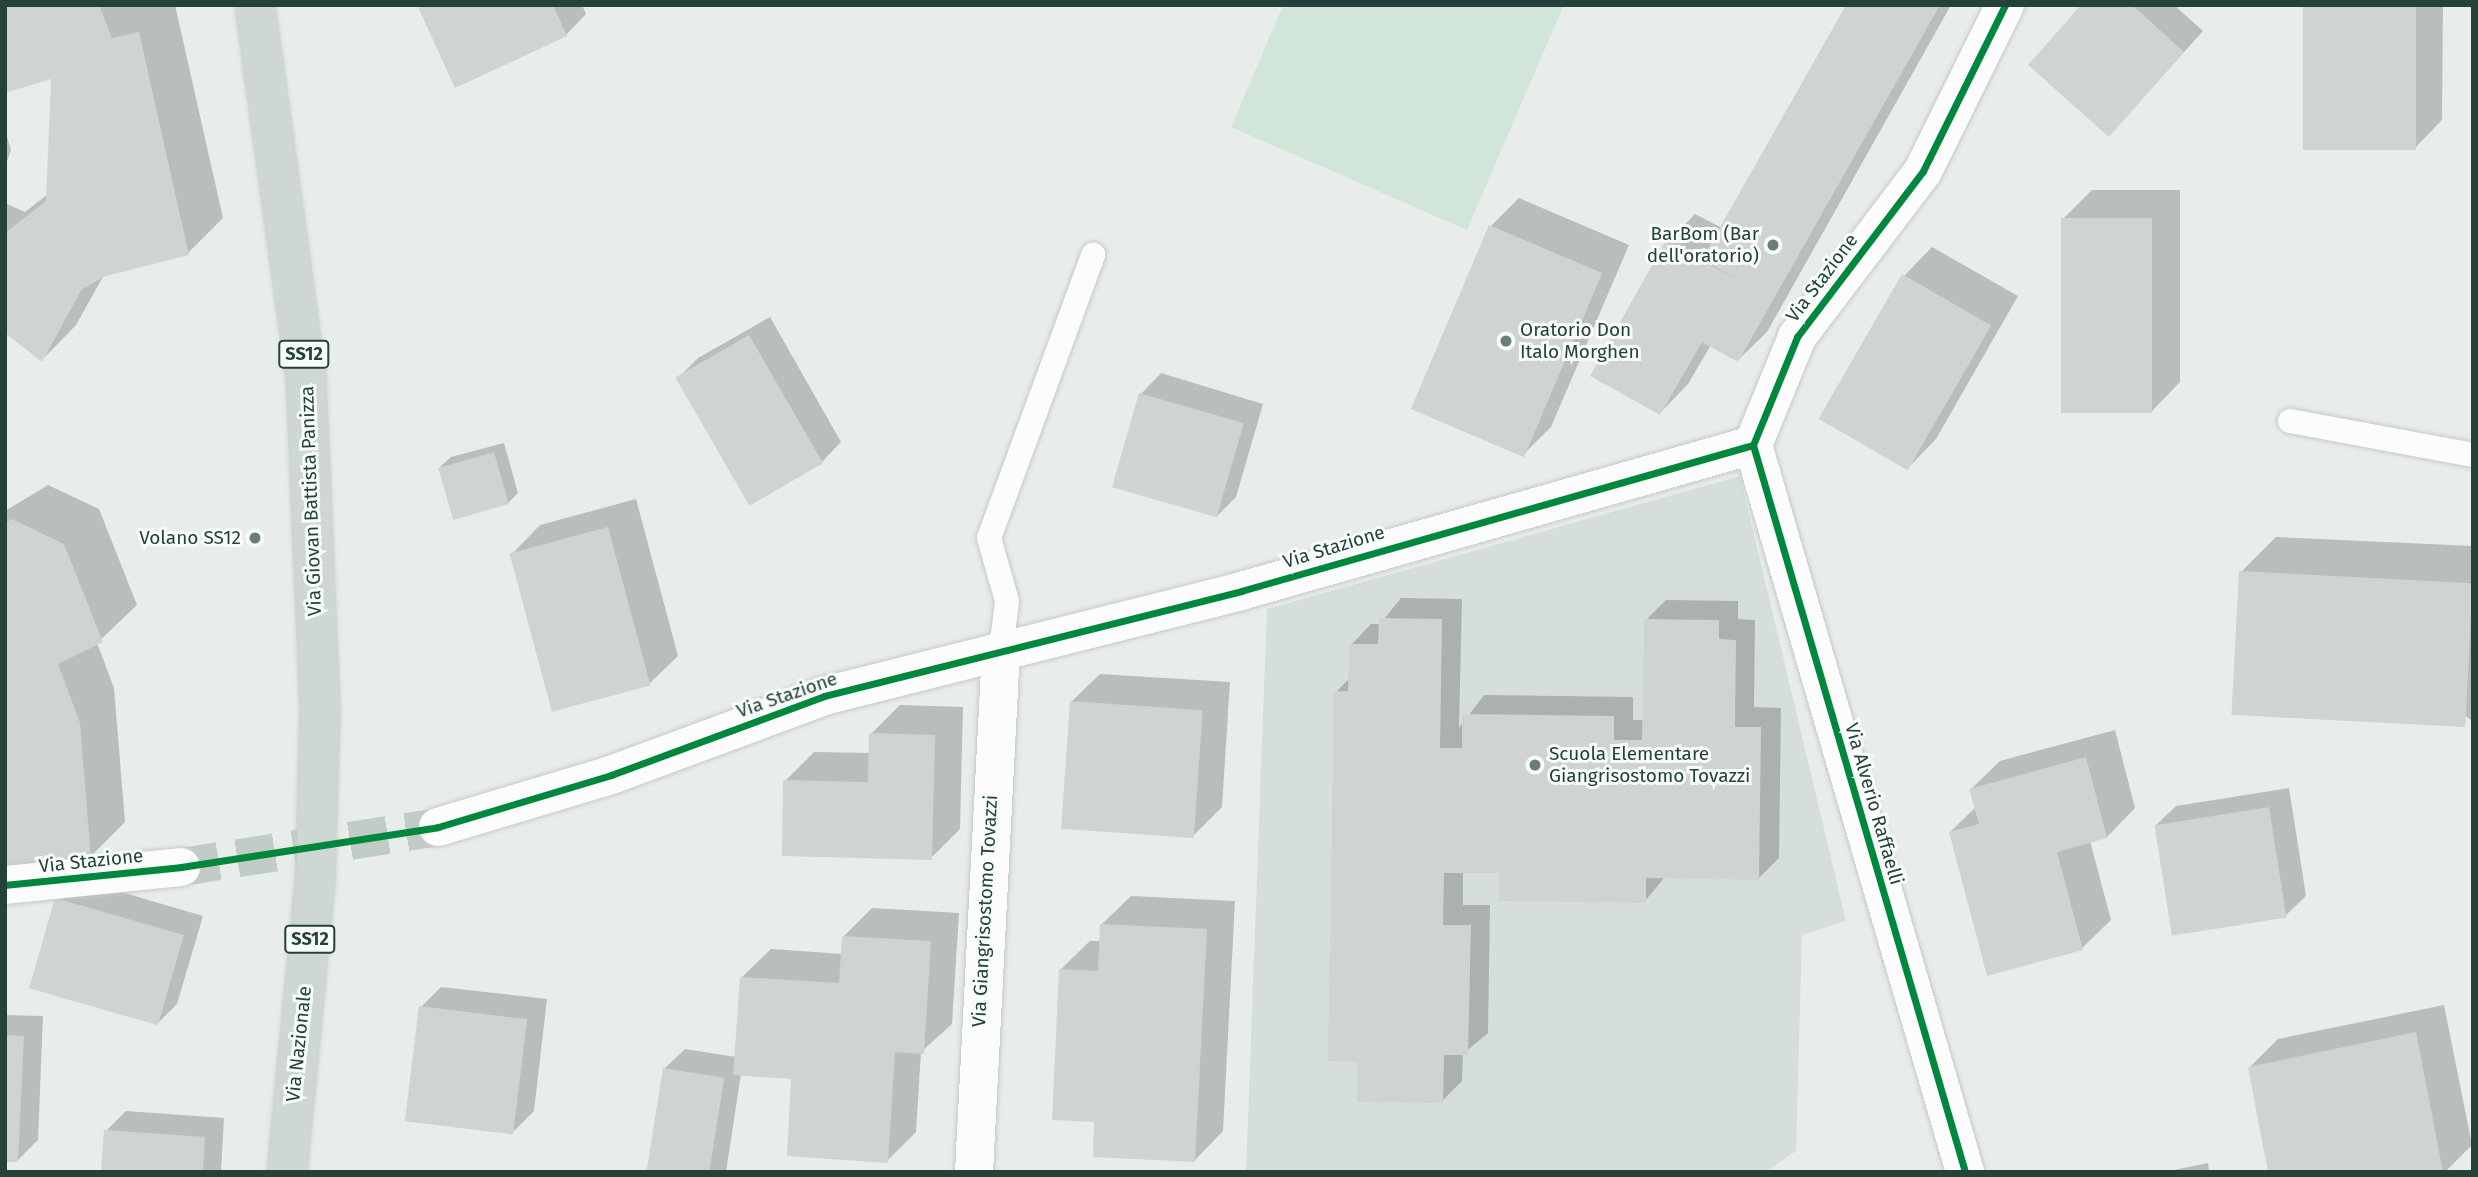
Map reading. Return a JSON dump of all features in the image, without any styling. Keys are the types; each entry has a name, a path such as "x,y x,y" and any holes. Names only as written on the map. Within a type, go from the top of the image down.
{"main road":[{"name":"Via Giovan Battista Panizza","path":"255,5 306,376 320,706"},
{"name":"Via Nazionale","path":"287,1172 315,882 320,706"}],"street":[{"name":"Via Stazione","path":"438,827 611,775 824,696 1241,591 1753,445 1797,337 1923,171 2005,5"},
{"name":"Via Alverio Raffaelli","path":"1753,445 1965,1172"},
{"name":"Via Giangrisostomo Tovazzi","path":"974,1172 1001,650"},
{"name":"Via Stazione","path":"5,885 181,867"}],"lane":[{"path":"1001,650 1007,601 989,538 1093,255"},
{"path":"2290,421 2473,456"}],"shaded area":[{"name":"Scuola Elementare Giangrisostomo Tovazzi","path":"1740,476 1846,921 1802,935 1796,1151 1765,1172 1246,1172 1267,609"}],"green space":[{"path":"1283,5 1564,5 1467,230 1231,127"}],"building":[{"path":"5,5 99,5 112,38 139,32 189,255 106,276 82,289 42,362 5,333 5,233 46,201 51,79 5,93"},
{"path":"417,5 553,5 567,36 455,88"},
{"path":"1846,5 1940,5 1738,362 1702,342 1660,415 1590,376 1665,242 1736,279 1702,259"},
{"path":"2081,5 2132,5 2184,52 2109,137 2028,65"},
{"path":"2303,5 2416,5 2416,150 2303,150"},
{"path":"2061,218 2152,218 2152,413 2061,413"},
{"name":"Oratorio Don Italo Morghen","path":"1489,225 1602,273 1524,457 1411,409"},
{"path":"1902,274 1991,325 1908,470 1818,419"},
{"path":"749,335 823,463 749,506 675,378"},
{"path":"1139,393 1244,423 1217,517 1112,487"},
{"path":"494,452 509,504 453,520 438,468"},
{"path":"12,519 64,544 103,642 58,664 80,723 91,859 5,868 5,523"},
{"path":"608,527 650,685 552,712 509,553"},
{"path":"2239,571 2473,583 2465,727 2231,715"},
{"name":"Scuola Elementare Giangrisostomo Tovazzi","path":"1379,618 1442,619 1440,748 1462,748 1462,714 1614,716 1614,740 1642,740 1644,619 1719,620 1719,639 1736,640 1735,727 1761,727 1759,880 1646,878 1646,903 1498,901 1499,873 1444,873 1443,925 1471,925 1468,1055 1444,1055 1443,1103 1357,1102 1358,1062 1328,1061 1334,691 1348,691 1349,644 1378,644"},
{"path":"1070,701 1203,710 1194,838 1061,829"},
{"path":"869,733 935,735 932,860 782,856 783,780 868,782"},
{"path":"2086,757 2107,838 2057,852 2083,950 1987,976 1949,832 1979,824 1969,789"},
{"path":"2269,807 2287,918 2172,936 2154,825"},
{"path":"55,898 184,935 158,1025 29,988"},
{"path":"1100,924 1207,929 1195,1162 1093,1157 1094,1122 1052,1120 1059,969 1098,971"},
{"path":"842,936 931,941 924,1054 895,1052 888,1163 787,1156 791,1079 733,1075 740,977 839,983"},
{"path":"419,1006 527,1019 513,1134 405,1121"},
{"path":"2416,1032 2443,1172 2268,1172 2248,1067"},
{"path":"5,1035 24,1036 18,1162 5,1162"},
{"path":"663,1068 724,1078 709,1172 647,1172"},
{"path":"104,1130 205,1137 203,1172 101,1172"}],"tunnel":[{"path":"181,867 438,827"}],"cycle path":[{"path":"1753,445 1797,337 1923,171 2005,5"},
{"path":"1753,445 1965,1172"},
{"path":"5,885 181,867 438,827 611,775 824,696 1241,591 1753,445"}],"place":[{"name":"BarBom (Bar dell'oratorio)","path":"1773,245"},
{"name":"Oratorio Don Italo Morghen","path":"1506,341"},
{"name":"Volano SS12","path":"255,538"},
{"name":"Scuola Elementare Giangrisostomo Tovazzi","path":"1535,765"}]}
